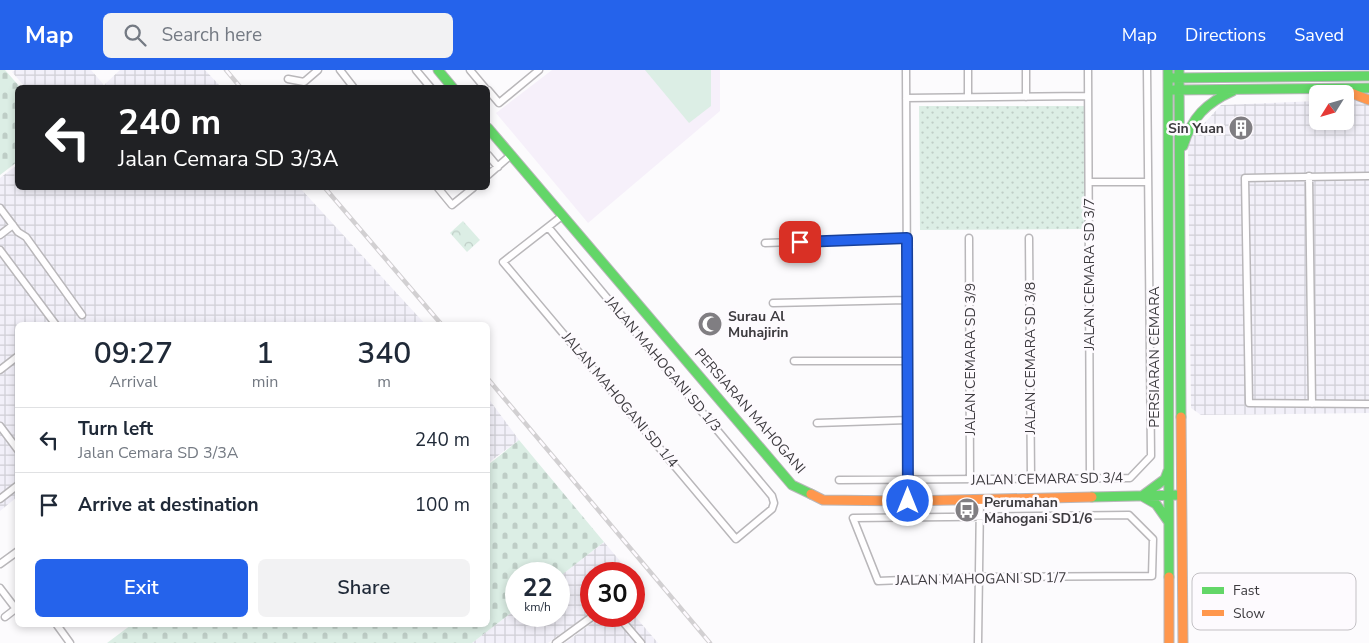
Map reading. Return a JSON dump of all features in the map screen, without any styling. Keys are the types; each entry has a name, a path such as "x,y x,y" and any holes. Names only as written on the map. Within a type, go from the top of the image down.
{"main road":[{"path":"438,70 450,85"},
{"path":"1223,70 1238,77"},
{"path":"1168,74 1238,77 1369,76"},
{"name":"PERSIARAN CEMARA","path":"1168,74 1170,643"},
{"name":"PERSIARAN CEMARA","path":"1179,74 1183,643"},
{"path":"1354,88 1369,88"},
{"path":"1168,91 1309,89"},
{"path":"1179,158 1188,126 1194,117 1215,99 1238,90"},
{"path":"1354,93 1369,100"},
{"name":"PERSIARAN MAHOGANI","path":"490,130 792,485 823,500 980,500 1182,495"},
{"path":"1168,471 1165,479 1142,496 1156,504 1169,524"}],"street":[{"path":"288,79 304,82 318,70"},
{"path":"340,70 352,85"},
{"path":"416,70 428,85"},
{"path":"470,70 483,85"},
{"path":"490,93 499,103 539,70"},
{"path":"906,70 908,501"},
{"path":"968,70 968,98"},
{"path":"1026,70 1026,97"},
{"name":"JALAN CEMARA SD 3/7","path":"1088,70 1090,478"},
{"name":"JALAN CEMARA SD 3/4","path":"839,480 1130,478 1152,456 1147,70"},
{"path":"906,98 1088,96"},
{"path":"490,173 511,155"},
{"path":"490,157 498,167"},
{"path":"1309,176 1312,404"},
{"path":"1369,176 1245,178 1249,403 1369,404"},
{"path":"1089,182 1148,182"},
{"path":"440,190 452,204 470,190"},
{"path":"0,208 18,232 26,237 82,315"},
{"path":"548,227 562,216"},
{"path":"0,235 12,225"},
{"name":"JALAN MAHOGANI SD 1/4","path":"548,227 503,262 736,539"},
{"name":"JALAN MAHOGANI SD 1/3","path":"548,227 772,496 774,503 772,509 736,539"},
{"path":"765,243 907,238"},
{"name":"JALAN CEMARA SD 3/9","path":"969,238 970,480"},
{"name":"JALAN CEMARA SD 3/8","path":"1030,238 1031,479"},
{"path":"0,250 54,322"},
{"path":"773,303 907,300"},
{"path":"0,370 15,358"},
{"path":"794,361 908,360"},
{"path":"817,423 908,420"},
{"path":"0,426 15,446"},
{"path":"0,499 15,488"},
{"path":"978,643 980,500"},
{"name":"JALAN MAHOGANI SD 1/7","path":"1129,515 1153,539 1152,576 978,577 878,581 853,518 980,517 1129,515"},
{"path":"0,564 15,553"},
{"path":"0,588 15,607"},
{"path":"5,617 15,609"},
{"path":"556,643 580,626"},
{"path":"58,627 70,643"},
{"path":"628,627 642,643"}],"shaded area":[{"path":"15,70 91,70 104,85 23,85 12,72"},
{"path":"120,70 205,70 219,85 104,85"},
{"path":"552,70 720,70 720,111 588,223 496,113"},
{"path":"1369,99 1369,413 1201,415 1191,408 1188,141 1221,105 1309,101 1309,130 1354,130 1354,100"},
{"path":"15,167 15,190 302,190 423,322 15,322 15,499 0,511 0,178"},
{"path":"490,401 519,440 490,462"},
{"path":"604,542 621,562 580,562 580,620 548,643 472,643 505,618 505,627 570,627 570,568"},
{"path":"586,627 644,627 658,643 565,643"}],"green space":[{"path":"0,70 5,70 18,85 15,85 15,164 0,175"},
{"path":"645,70 711,70 711,106 689,123"},
{"path":"919,106 1084,106 1086,229 920,230"},
{"path":"463,221 480,240 467,252 450,233"},
{"path":"519,440 604,542 570,568 570,562 505,562 505,618 472,643 107,643 128,627 490,627 490,463"}],"railway":[{"path":"226,70 238,85"},
{"path":"327,190 439,322"},
{"path":"490,381 710,643"}],"traffic: fast":[{"path":"438,70 450,85"},
{"path":"1168,70 1169,577"},
{"path":"1179,70 1181,417"},
{"path":"1173,78 1369,76"},
{"path":"1174,90 1369,88"},
{"path":"1183,146 1191,127 1201,112 1215,101 1233,91"},
{"path":"490,130 792,485 811,494"},
{"path":"1142,496 1165,479 1168,471"},
{"path":"1092,497 1181,495"},
{"path":"1142,496 1156,504 1168,521"}],"traffic: slow":[{"path":"1354,94 1369,100"},
{"path":"1181,417 1183,643"},
{"path":"811,494 823,500 908,501 1092,497"},
{"path":"1169,577 1169,643"}],"place":[{"name":"Sin Yuan","path":"1241,128"},
{"name":"Surau Al Muhajirin","path":"710,324"},
{"name":"Perumahan Mahogani SD1/6","path":"967,510"}],"route":[{"path":"800,242 907,238 908,501"}]}
